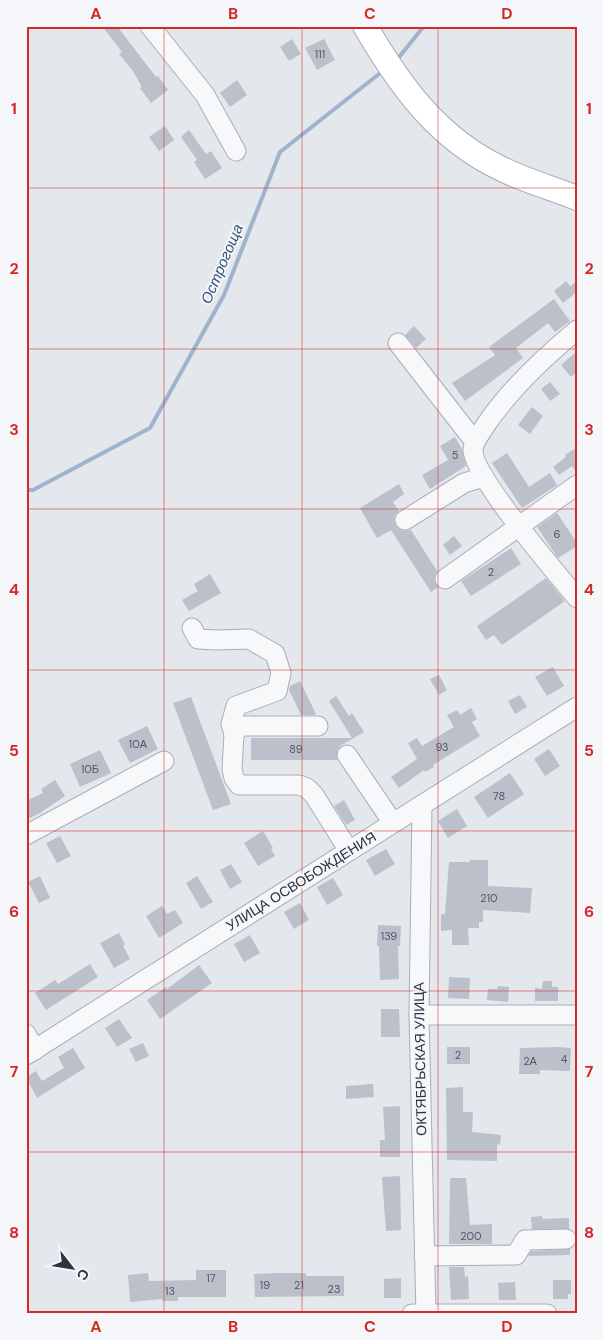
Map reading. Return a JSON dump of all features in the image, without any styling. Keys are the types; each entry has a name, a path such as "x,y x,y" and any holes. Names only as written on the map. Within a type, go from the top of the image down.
{"main road":[{"path":"369,32 407,90 435,123 467,149 503,170 577,198"}],"street":[{"path":"150,26 206,95 236,151"},
{"path":"577,330 552,351 501,403 475,442 473,452 484,477 519,527 577,598"},
{"path":"398,343 475,442"},
{"path":"405,520 464,483 484,477"},
{"path":"445,579 577,485"},
{"path":"192,628 198,639 249,639 276,654 282,673 277,691 236,706 232,724 234,734 232,769 234,778 239,784 299,785 308,788 349,851"},
{"name":"УЛИЦА ОСВОБОЖДЕНИЯ","path":"29,1046 349,851 577,707"},
{"path":"234,734 240,726 318,726"},
{"path":"346,755 393,823"},
{"path":"26,835 164,761"},
{"name":"ОКТЯБРЬСКАЯ УЛИЦА","path":"422,805 418,1015 426,1314"},
{"path":"418,1015 577,1015"},
{"path":"424,1256 516,1255 525,1240 566,1239"},
{"path":"412,1314 547,1314"}],"building":[{"path":"102,26 117,26 168,90 151,103 140,88 142,87 133,71 119,54 122,52"},
{"path":"292,39 301,54 289,61 280,47"},
{"path":"324,39 335,60 317,70 305,48"},
{"path":"237,80 247,95 230,107 220,93"},
{"path":"165,126 174,140 159,151 149,137"},
{"path":"189,130 206,154 211,151 222,168 205,179 194,162 197,160 181,137"},
{"path":"566,281 570,286 577,281 577,292 563,303 554,291"},
{"path":"554,299 570,321 555,332 548,323 516,348 523,358 465,401 452,383 495,355 489,347"},
{"path":"414,326 426,339 416,348 405,335"},
{"path":"577,351 577,372 571,377 561,365"},
{"path":"550,382 560,394 550,401 541,389"},
{"path":"532,407 543,416 530,434 518,425"},
{"path":"455,437 462,449 466,466 430,489 422,475 448,460 440,446"},
{"path":"577,447 577,473 572,466 559,475 553,467 566,457 565,455"},
{"path":"507,453 529,487 550,473 557,485 522,508 492,463"},
{"path":"399,484 404,494 393,502 399,511 395,515 394,521 400,530 411,530 437,571 434,580 438,587 431,592 391,530 377,538 360,508"},
{"path":"557,513 577,543 577,546 558,558 537,527"},
{"path":"454,536 462,546 450,555 443,545"},
{"path":"511,548 521,564 471,596 461,581"},
{"path":"210,574 221,593 189,611 182,600 198,591 194,584"},
{"path":"546,578 565,601 502,645 494,635 486,640 477,626"},
{"path":"553,667 564,686 547,696 535,677"},
{"path":"439,675 447,690 439,695 430,679"},
{"path":"300,681 316,714 314,715 301,715 289,690 290,686"},
{"path":"520,695 527,707 515,714 508,701"},
{"path":"336,696 349,716 352,713 364,732 340,746 337,751 337,760 251,760 251,738 352,738 329,701"},
{"path":"191,697 231,804 213,810 173,703"},
{"path":"471,708 477,719 472,722 480,736 433,765 434,767 425,772 424,770 399,788 391,777 417,759 408,743 417,738 422,746 454,727 447,715 457,710 460,715"},
{"path":"147,726 158,749 130,763 118,740"},
{"path":"549,749 560,766 545,776 534,759"},
{"path":"100,750 111,773 80,787 70,764"},
{"path":"510,773 524,794 488,818 474,797"},
{"path":"55,780 65,796 26,820 26,801 43,793 41,789"},
{"path":"344,800 355,820 346,825 334,806"},
{"path":"457,809 467,826 448,838 438,821"},
{"path":"263,831 273,848 271,849 275,856 258,866 244,843"},
{"path":"60,836 71,856 57,863 46,843"},
{"path":"386,849 395,864 375,876 366,860"},
{"path":"470,860 488,860 488,886 532,888 530,913 483,910 483,922 479,922 479,928 468,928 469,945 452,945 452,930 441,931 441,914 445,914 449,862 470,862"},
{"path":"231,864 242,882 230,889 220,870"},
{"path":"40,876 50,898 39,903 28,882"},
{"path":"197,876 213,902 201,909 186,883"},
{"path":"333,878 343,895 327,905 317,887"},
{"path":"300,903 309,920 294,929 284,912"},
{"path":"162,906 167,914 175,910 183,923 159,938 146,916"},
{"path":"378,925 401,926 400,946 398,946 399,979 380,980 379,946 377,946"},
{"path":"119,933 130,959 114,968 100,943"},
{"path":"250,935 260,953 244,962 234,944"},
{"path":"90,964 98,977 46,1010 35,993 55,980 58,984"},
{"path":"199,965 212,983 160,1019 147,1000 166,987 167,989"},
{"path":"449,977 470,978 469,999 448,998"},
{"path":"543,981 552,981 552,987 558,987 558,1001 535,1001 535,988 542,989"},
{"path":"498,986 509,987 508,1002 487,1000 488,989 497,989"},
{"path":"381,1009 399,1009 400,1037 381,1037"},
{"path":"119,1019 132,1038 117,1047 105,1028"},
{"path":"143,1043 149,1056 136,1062 129,1049"},
{"path":"447,1047 470,1047 470,1064 447,1064"},
{"path":"73,1048 85,1068 37,1098 26,1077 36,1071 42,1081 64,1068 58,1057"},
{"path":"520,1048 571,1048 570,1071 540,1070 540,1074 519,1074"},
{"path":"373,1084 374,1097 346,1099 346,1086"},
{"path":"463,1087 463,1112 473,1112 472,1132 501,1135 500,1145 497,1144 497,1161 447,1160 446,1088"},
{"path":"400,1106 400,1157 380,1157 380,1140 385,1140 383,1107"},
{"path":"400,1176 401,1230 386,1231 382,1177"},
{"path":"450,1178 466,1178 470,1225 492,1224 492,1244 449,1244"},
{"path":"542,1216 543,1219 569,1218 569,1229 532,1229 531,1217"},
{"path":"570,1249 570,1255 528,1256 531,1251"},
{"path":"449,1267 464,1267 465,1277 468,1276 469,1299 451,1300"},
{"path":"196,1270 226,1270 226,1297 178,1297 178,1301 162,1301 162,1299 130,1302 128,1275 148,1273 149,1281 196,1280"},
{"path":"306,1273 306,1276 344,1276 344,1296 255,1297 254,1274"},
{"path":"401,1278 401,1298 384,1298 384,1279"},
{"path":"553,1280 571,1280 571,1294 568,1294 568,1299 553,1299"},
{"path":"515,1282 516,1300 499,1300 498,1283"}],"waterway":[{"name":"Острогоща","path":"396,61 424,26"},
{"name":"Острогоща","path":"26,490 33,490 150,428 224,295 280,152 384,70"}]}
